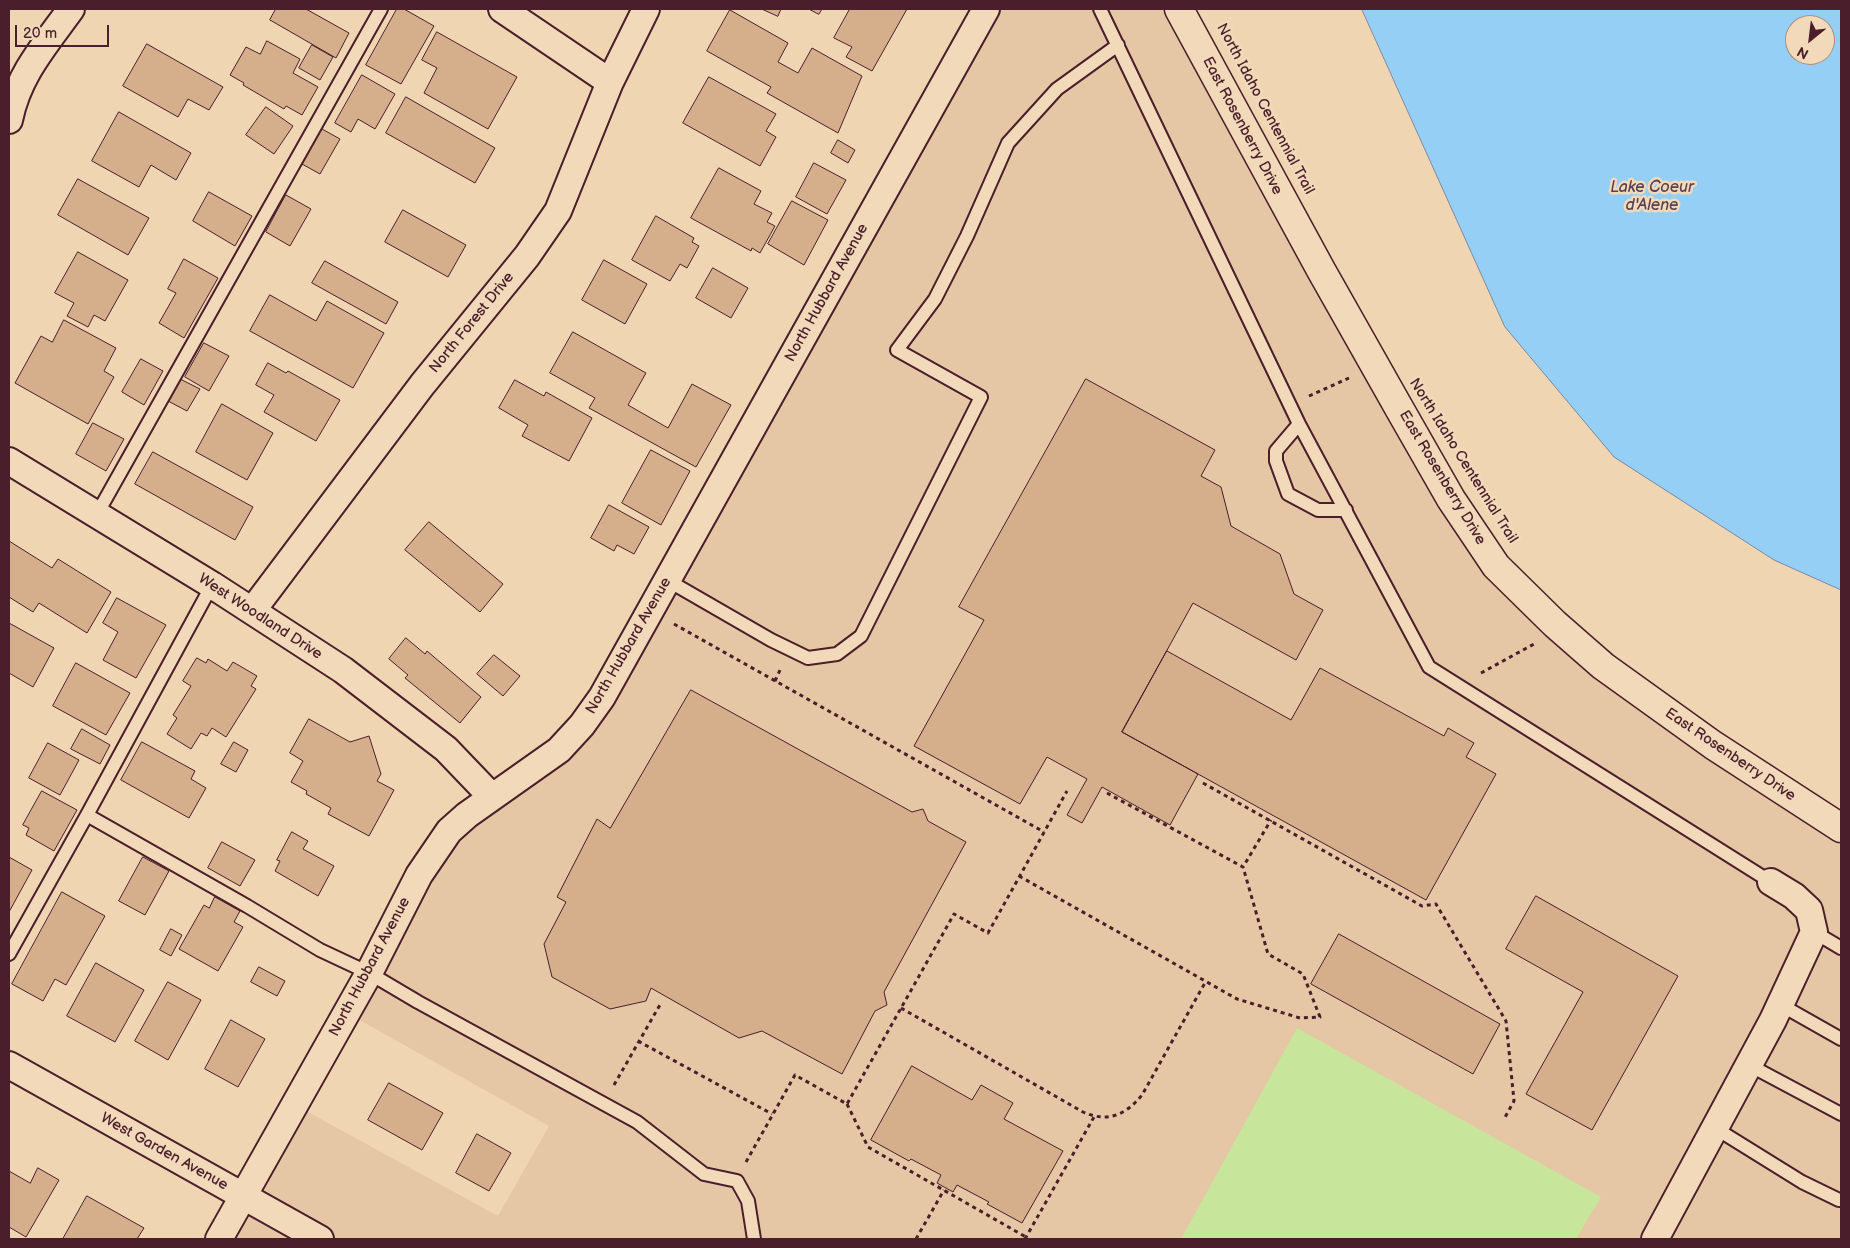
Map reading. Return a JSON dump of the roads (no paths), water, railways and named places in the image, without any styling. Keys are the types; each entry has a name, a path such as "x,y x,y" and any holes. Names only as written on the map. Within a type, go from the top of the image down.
{"street":[{"path":"9,120 12,102 26,72 71,9"},
{"path":"502,9 610,82"},
{"name":"North Forest Drive","path":"252,611 422,385 527,256 558,211 610,82 646,9"},
{"name":"North Hubbard Avenue","path":"219,1239 369,973 424,868 450,832 467,815 559,750 582,726 602,697 986,9"},
{"name":"East Rosenberry Drive","path":"1179,9 1389,392 1451,498 1496,566 1554,624 1603,666 1713,744 1841,828"},
{"name":"West Woodland Drive","path":"9,461 97,514 343,670 446,749 492,797"},
{"path":"1655,1239 1781,1005 1814,932 1808,910 1794,896 1771,882"},
{"name":"West Garden Avenue","path":"9,1065 320,1239"}],"lane":[{"path":"97,514 381,9"},
{"path":"1100,9 1299,424 1429,667 1771,882"},
{"path":"667,580 771,640 808,658 837,654 861,636 981,397 897,350 935,299 967,236 1008,143 1057,89 1118,45"},
{"path":"1299,424 1276,451 1276,461 1288,494 1318,510 1346,510"},
{"path":"9,954 212,586"},
{"path":"87,814 320,950 369,973 418,1002 637,1122 704,1174 737,1181 748,1201 754,1239"},
{"path":"1814,932 1841,948"},
{"path":"1781,1005 1841,1039"},
{"path":"1749,1065 1841,1114"},
{"path":"1715,1128 1802,1182 1841,1200"}],"water":[{"name":"Lake Coeur d'Alene","path":"1362,9 1841,9 1841,590 1774,560 1614,457 1505,327"}]}
